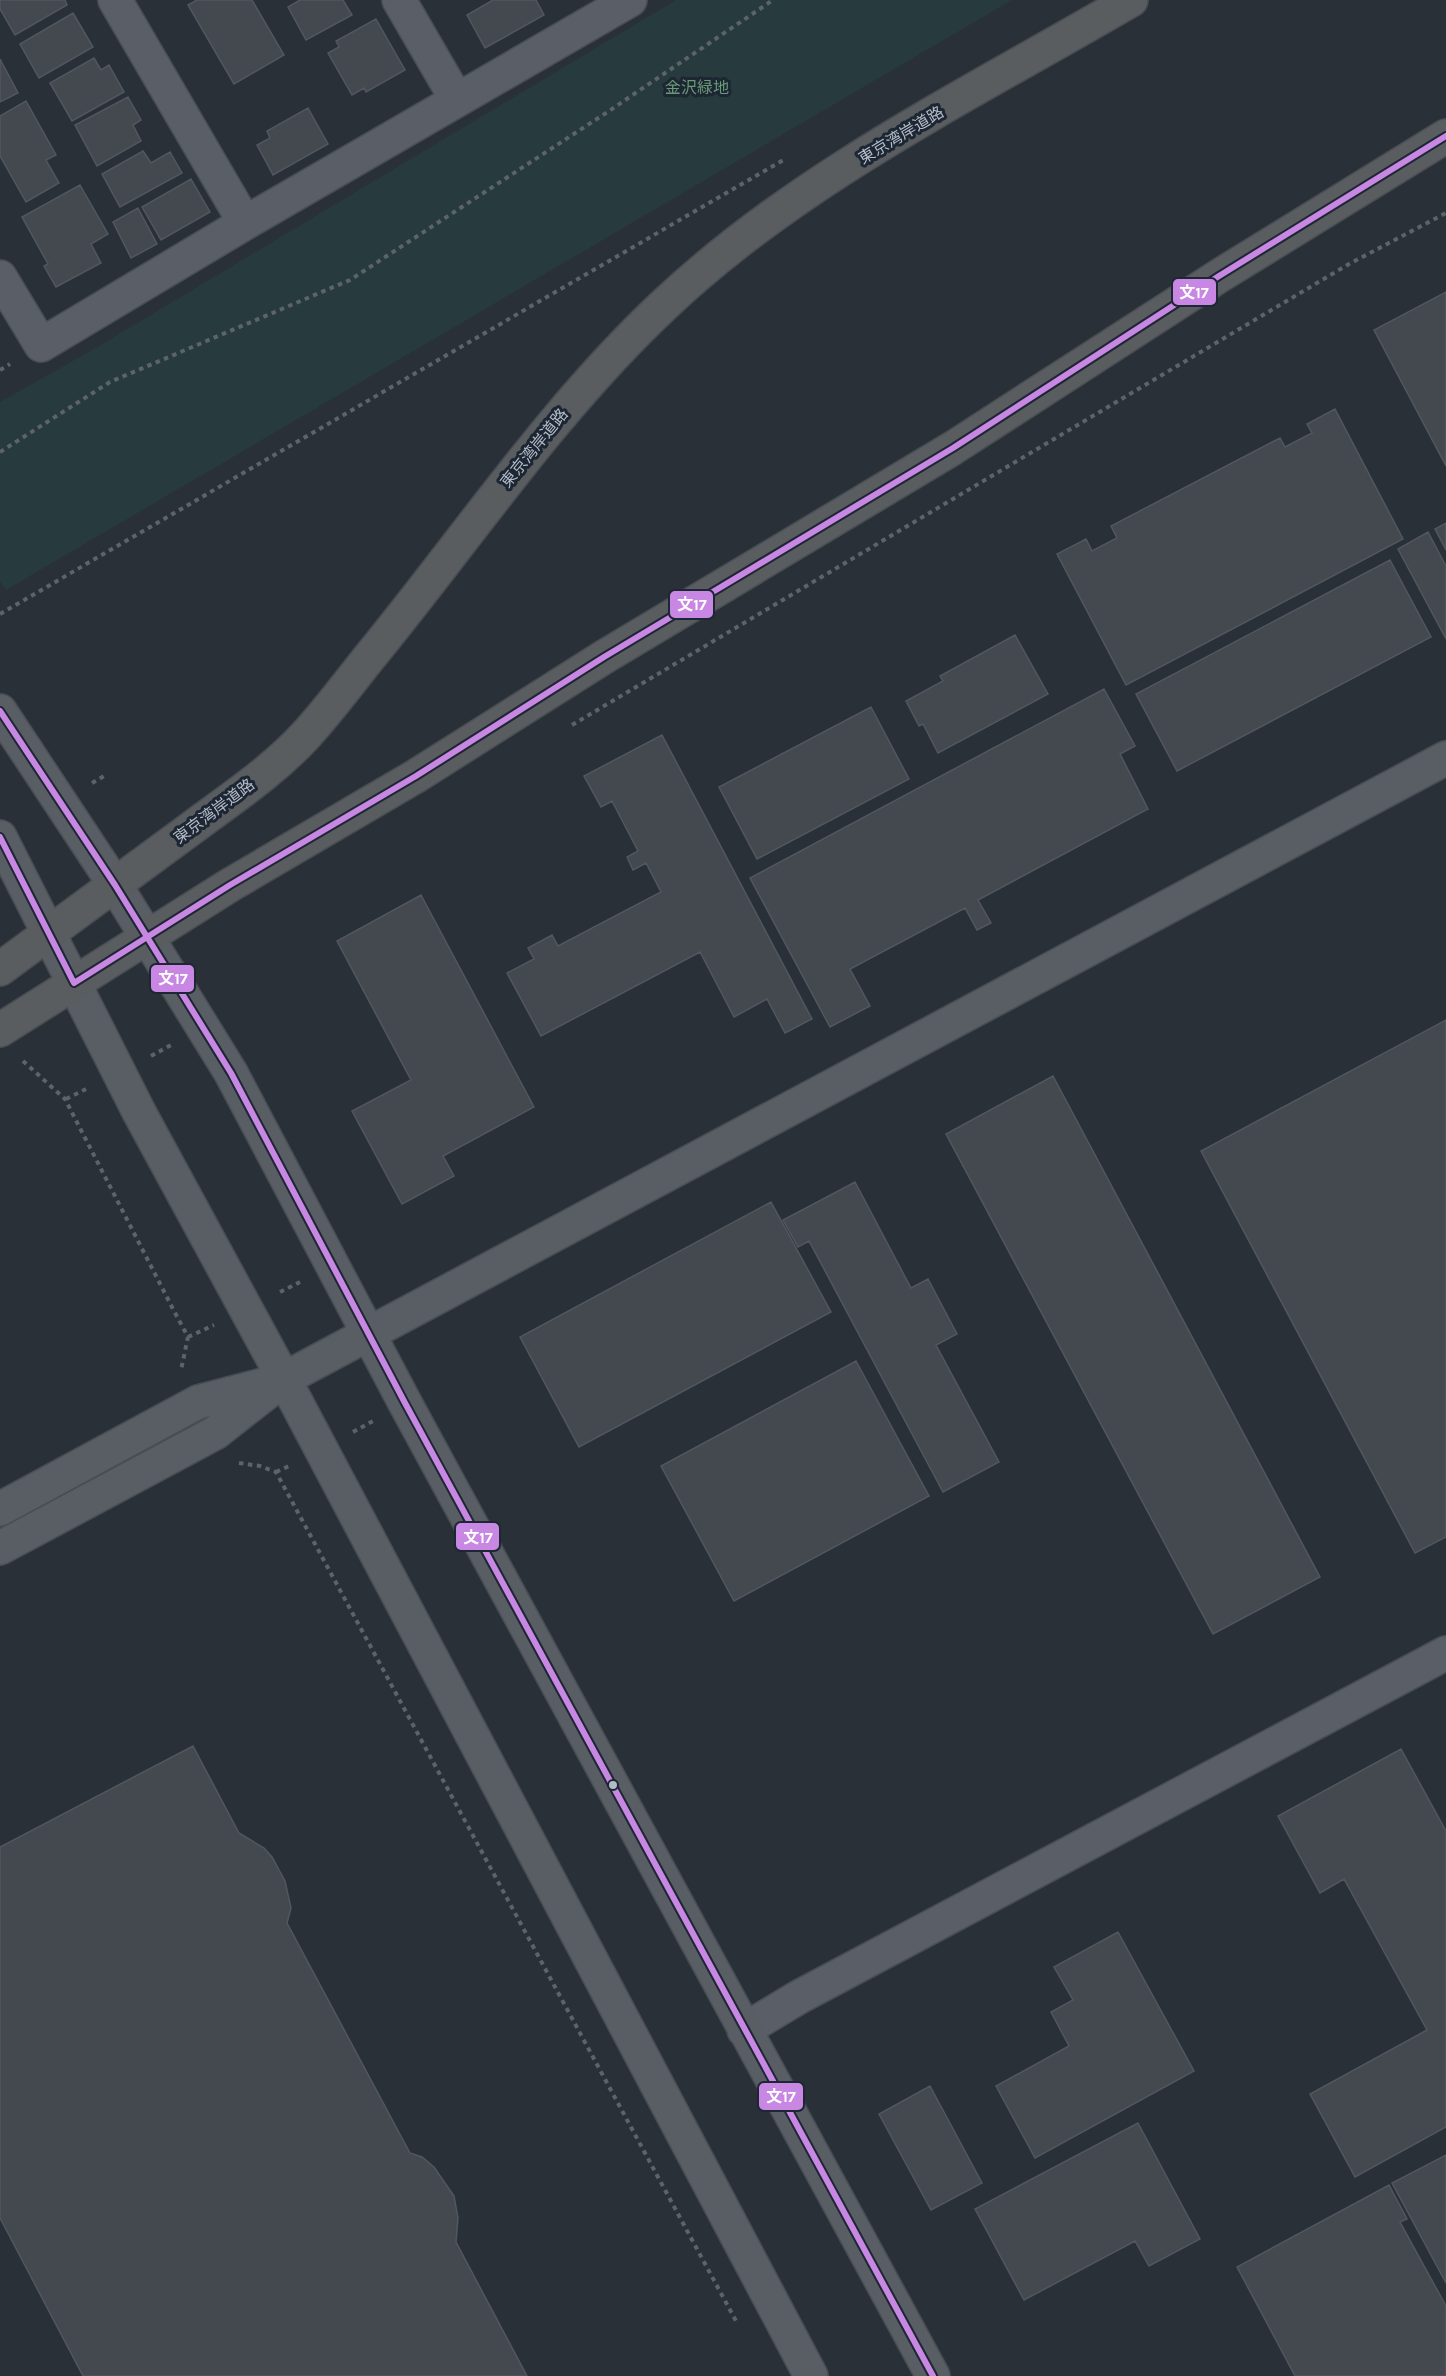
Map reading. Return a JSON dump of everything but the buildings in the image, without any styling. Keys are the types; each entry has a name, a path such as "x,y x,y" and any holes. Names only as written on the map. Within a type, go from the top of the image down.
{"highway":[{"name":"東京湾岸道路","path":"0,969 233,797 306,735 414,602 530,449 598,371 662,306 719,255 770,216 881,146 1131,0"},
{"path":"6,1026 147,936 416,776 604,657 953,448 1219,276 1446,136"}],"street":[{"path":"115,0 245,223"},
{"path":"399,0 457,100"},
{"path":"0,277 41,345 245,223 630,0"},
{"path":"0,711 115,885 231,1073 405,1403 933,2376"},
{"path":"0,1548 215,1433 284,1379 1446,758"},
{"path":"0,837 203,1232 284,1379 811,2376"},
{"path":"0,1509 198,1402 284,1379"},
{"path":"744,2030 799,1996 1446,1653"}],"path":[{"path":"0,452 110,381 350,280 609,111 773,0"},
{"path":"0,614 795,153"},
{"path":"570,726 1349,264 1446,213"},
{"path":"6,1026 23,1061 65,1099 188,1337 180,1371 174,1379"},
{"path":"405,1403 276,1473 738,2324"}],"green space":[{"name":"金沢緑地","path":"676,0 1012,0 6,590 0,581 0,402 94,349"}],"transit line":[{"name":"文17","path":"0,837 74,983 230,885 416,776 604,657 953,448 1219,276 1446,136"},
{"name":"文17","path":"0,711 115,885 231,1073 405,1403 933,2376"}]}
